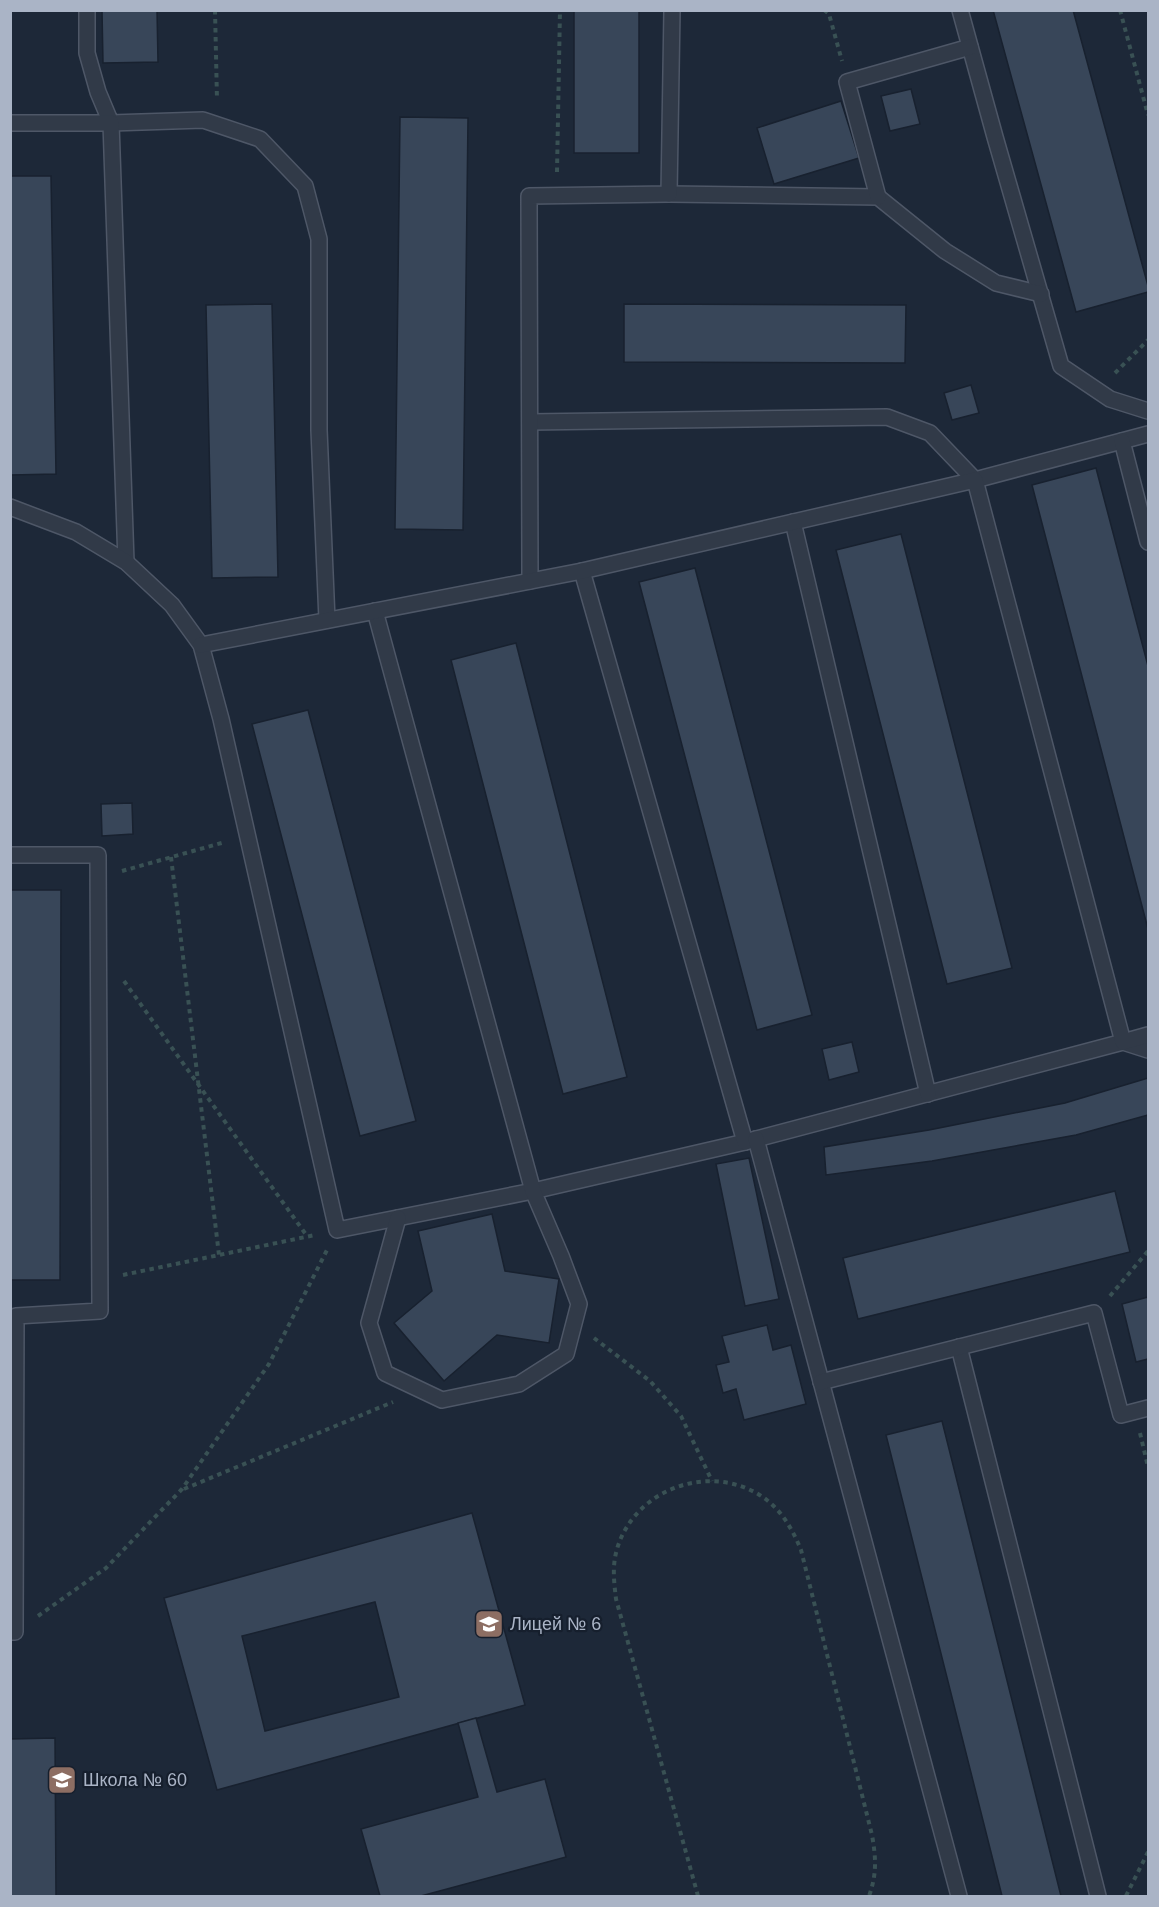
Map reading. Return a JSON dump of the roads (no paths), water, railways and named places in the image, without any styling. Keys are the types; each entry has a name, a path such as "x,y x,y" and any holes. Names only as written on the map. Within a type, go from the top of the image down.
{"lane":[{"path":"87,10 87,53 98,92 111,123 126,562"},
{"path":"669,194 672,10"},
{"path":"960,10 1061,366 1110,399 1149,411"},
{"path":"970,47 847,82 878,197 945,251 996,283 1041,294"},
{"path":"10,123 203,120 260,138 305,186 319,239 319,430 327,620"},
{"path":"530,581 529,196 669,194 878,197"},
{"path":"530,422 887,417 930,433 975,480 1123,1042"},
{"path":"201,645 582,571 975,480 1149,434"},
{"path":"1122,441 1149,542"},
{"path":"10,507 76,532 126,562 172,605 201,645 221,719 336,1230 533,1191 751,1140 1149,1035"},
{"path":"793,522 928,1094"},
{"path":"582,571 821,1382 959,1896"},
{"path":"375,611 533,1191 579,1304 566,1354 519,1384 442,1400 385,1373 369,1323 398,1218"},
{"path":"10,855 98,855 99,945 100,1311 16,1316 13,1632"},
{"path":"1123,1042 1149,1050"},
{"path":"821,1382 1094,1313 1121,1415 1142,1410"},
{"path":"959,1347 1098,1896"}],"place":[{"name":"Лицей № 6","path":"489,1624"},
{"name":"Школа № 60","path":"62,1780"}]}
